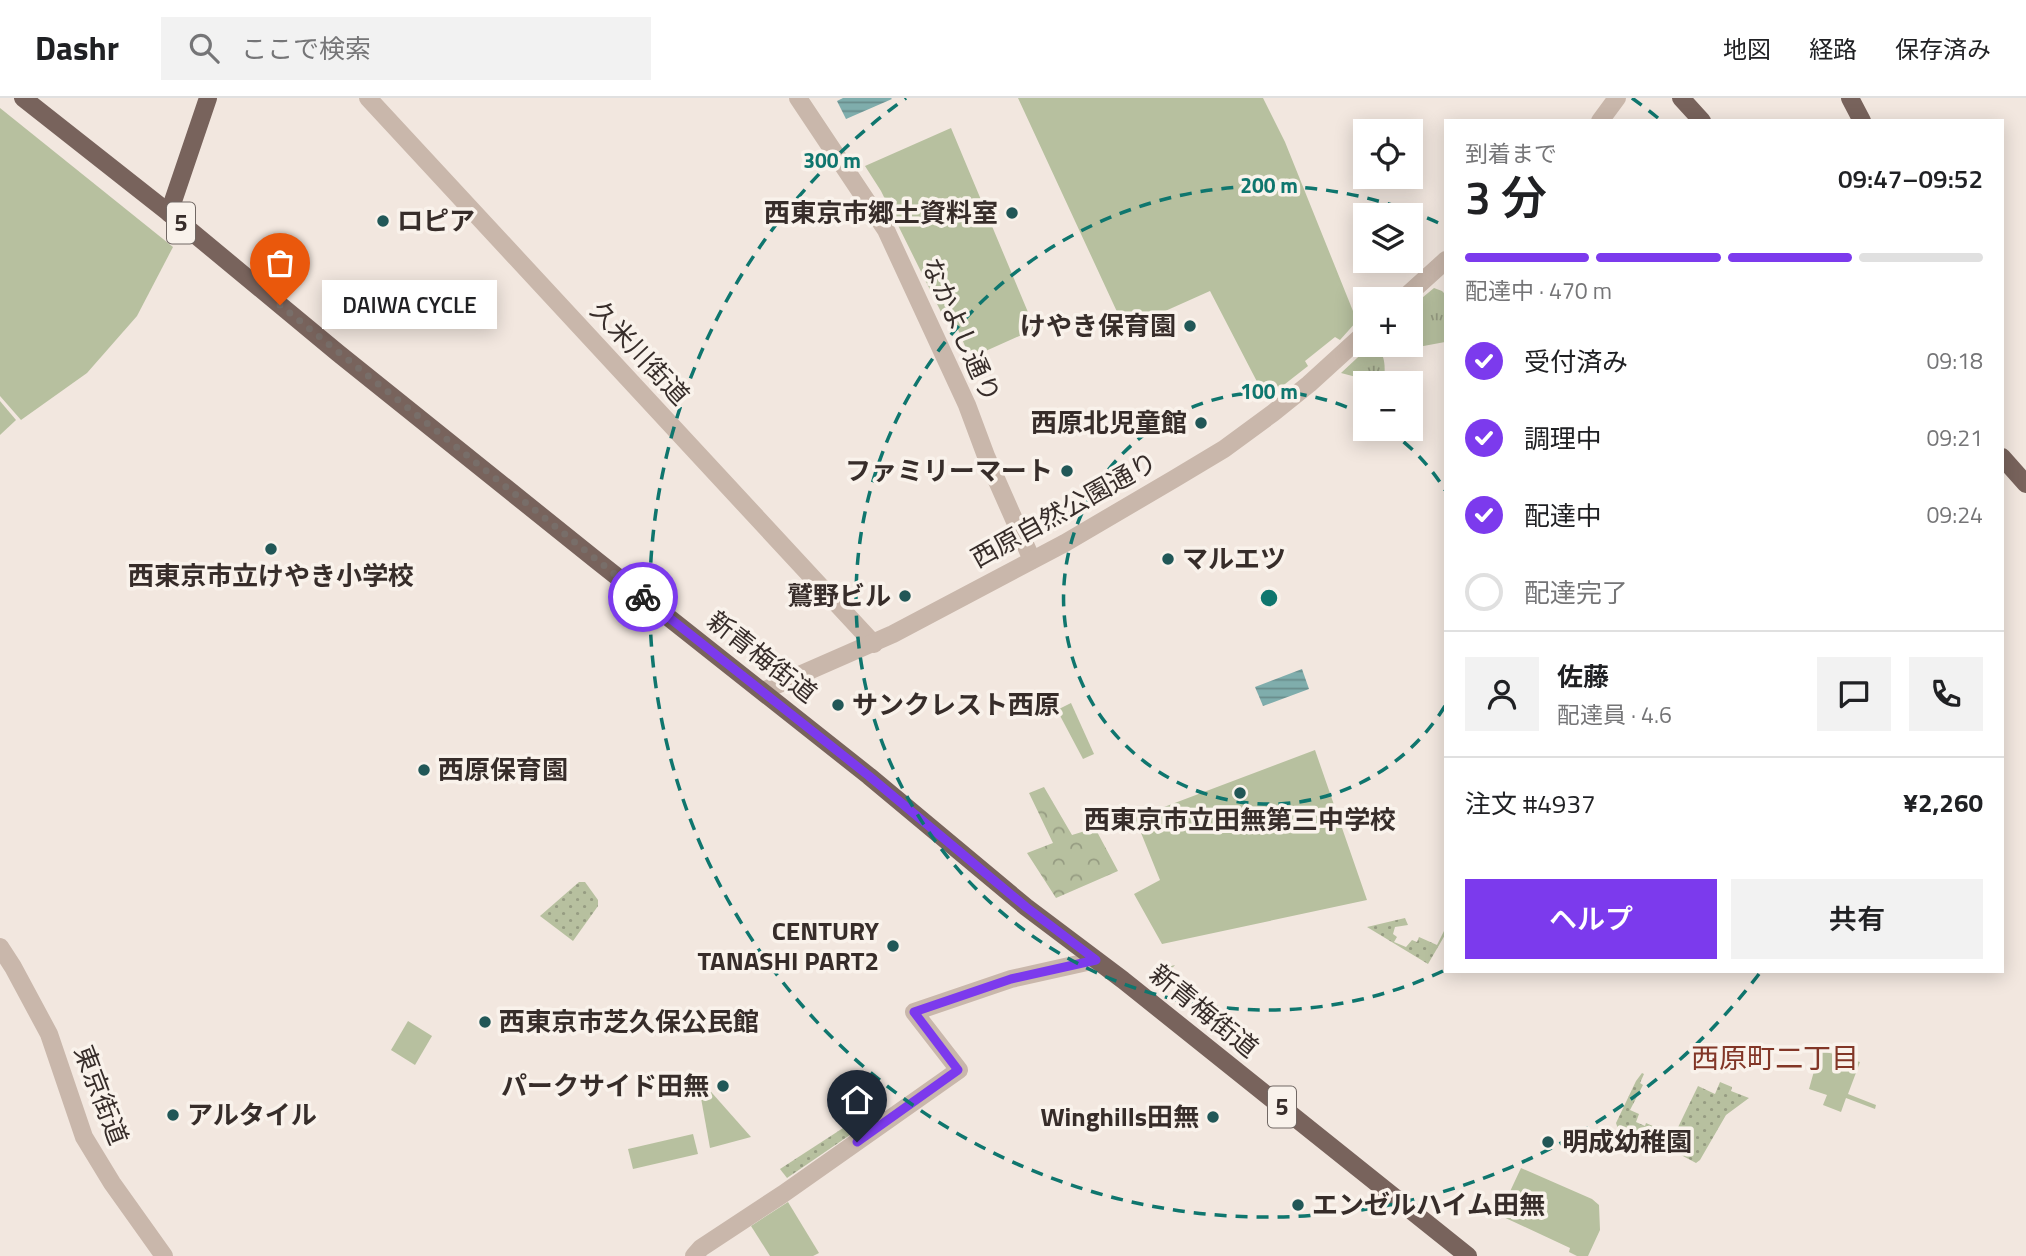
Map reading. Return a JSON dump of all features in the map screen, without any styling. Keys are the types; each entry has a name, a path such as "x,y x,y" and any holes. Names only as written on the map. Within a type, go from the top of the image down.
{"main road":[{"name":"新青梅街道","path":"23,98 869,776 1026,907 1132,987 1468,1256"},
{"name":"5","path":"169,213 208,98"},
{"path":"1681,98 1700,119"},
{"path":"1850,98 1861,119"},
{"path":"2004,459 2026,484"}],"street":[{"name":"久米川街道","path":"368,98 874,643"},
{"name":"なかよし通り","path":"798,98 886,230 967,405 1032,560"},
{"path":"1601,119 1617,98"},
{"path":"1416,287 1444,262"},
{"name":"西原自然公園通り","path":"762,691 874,643 1095,526 1224,449 1309,384 1353,344"},
{"name":"東京街道","path":"0,947 49,1034 84,1136 112,1183 164,1256"},
{"path":"694,1256 701,1248 783,1194 958,1070 914,1012 1011,979 1096,960"}],"green space":[{"path":"1018,98 1263,98 1285,142 1353,311 1353,325 1340,340 1335,337 1305,361 1308,366 1266,399 1210,291 1125,329"},
{"path":"0,108 173,247 137,316 87,373 21,420 0,396"},
{"path":"951,128 1035,329 970,358 954,320 946,322 881,191 865,166"},
{"path":"1434,288 1444,293 1444,342 1423,346 1423,297"},
{"path":"1358,357 1383,357 1385,371 1353,371 1353,376 1341,373"},
{"path":"0,401 16,420 0,435"},
{"path":"1071,703 1094,754 1083,759 1057,710"},
{"path":"1315,750 1367,900 1162,944 1134,894 1160,880 1135,818"},
{"path":"1044,787 1072,835 1095,828 1118,871 1056,898 1027,853 1053,843 1029,793"},
{"path":"579,882 585,882 598,900 598,906 573,941 540,916"},
{"path":"1405,918 1408,925 1395,927 1393,934 1397,937 1394,942 1406,947 1412,940 1417,942 1419,937 1437,945 1444,931 1444,937 1428,964 1367,927"},
{"path":"1175,965 1159,983 1149,975 1152,971"},
{"path":"408,1021 432,1036 415,1065 391,1050"},
{"path":"1820,1050 1860,1062 1848,1094 1876,1105 1875,1109 1846,1098 1841,1112 1823,1105 1827,1095 1809,1089"},
{"path":"1642,1073 1644,1074 1640,1083 1643,1085 1630,1110 1639,1114 1636,1122 1662,1130 1652,1142 1618,1129 1616,1123"},
{"path":"697,1076 751,1137 710,1148"},
{"path":"1720,1082 1732,1087 1731,1091 1749,1098 1726,1115 1696,1163 1668,1148 1698,1086 1715,1094"},
{"path":"880,1104 885,1111 787,1178 780,1169"},
{"path":"693,1134 698,1154 633,1169 628,1149"},
{"path":"1521,1168 1592,1199 1599,1205 1600,1230 1588,1256 1577,1256 1569,1252 1570,1248 1499,1215"},
{"path":"788,1202 819,1253 813,1256 770,1256 751,1226"}],"water":[{"path":"843,98 892,99 846,119 837,101"},
{"path":"1302,669 1309,689 1263,706 1255,687"}],"way so far":[{"path":"280,305 643,597"}],"place":[{"name":"西東京市郷土資料室","path":"1012,213"},
{"name":"ロピア","path":"383,221"},
{"name":"DAIWA CYCLE","path":"280,305"},
{"name":"けやき保育園","path":"1190,326"},
{"name":"西原北児童館","path":"1201,423"},
{"name":"ファミリーマート","path":"1067,471"},
{"name":"西東京市立けやき小学校","path":"271,549"},
{"name":"マルエツ","path":"1168,559"},
{"name":"鷲野ビル","path":"905,596"},
{"name":"サンクレスト西原","path":"838,705"},
{"name":"西原保育園","path":"424,770"},
{"name":"西東京市立田無第三中学校","path":"1240,793"},
{"name":"CENTURY TANASHI PART2","path":"893,946"},
{"name":"西東京市芝久保公民館","path":"485,1022"},
{"name":"パークサイド田無","path":"723,1086"},
{"name":"アルタイル","path":"173,1115"},
{"name":"Winghills田無","path":"1213,1117"},
{"name":"明成幼稚園","path":"1548,1142"},
{"name":"エンゼルハイム田無","path":"1298,1205"}],"district":[{"name":"西原町二丁目","path":"1775,1058"}],"route":[{"path":"643,597 869,776 1026,907 1096,960 1011,979 914,1012 958,1070 857,1142"}]}
